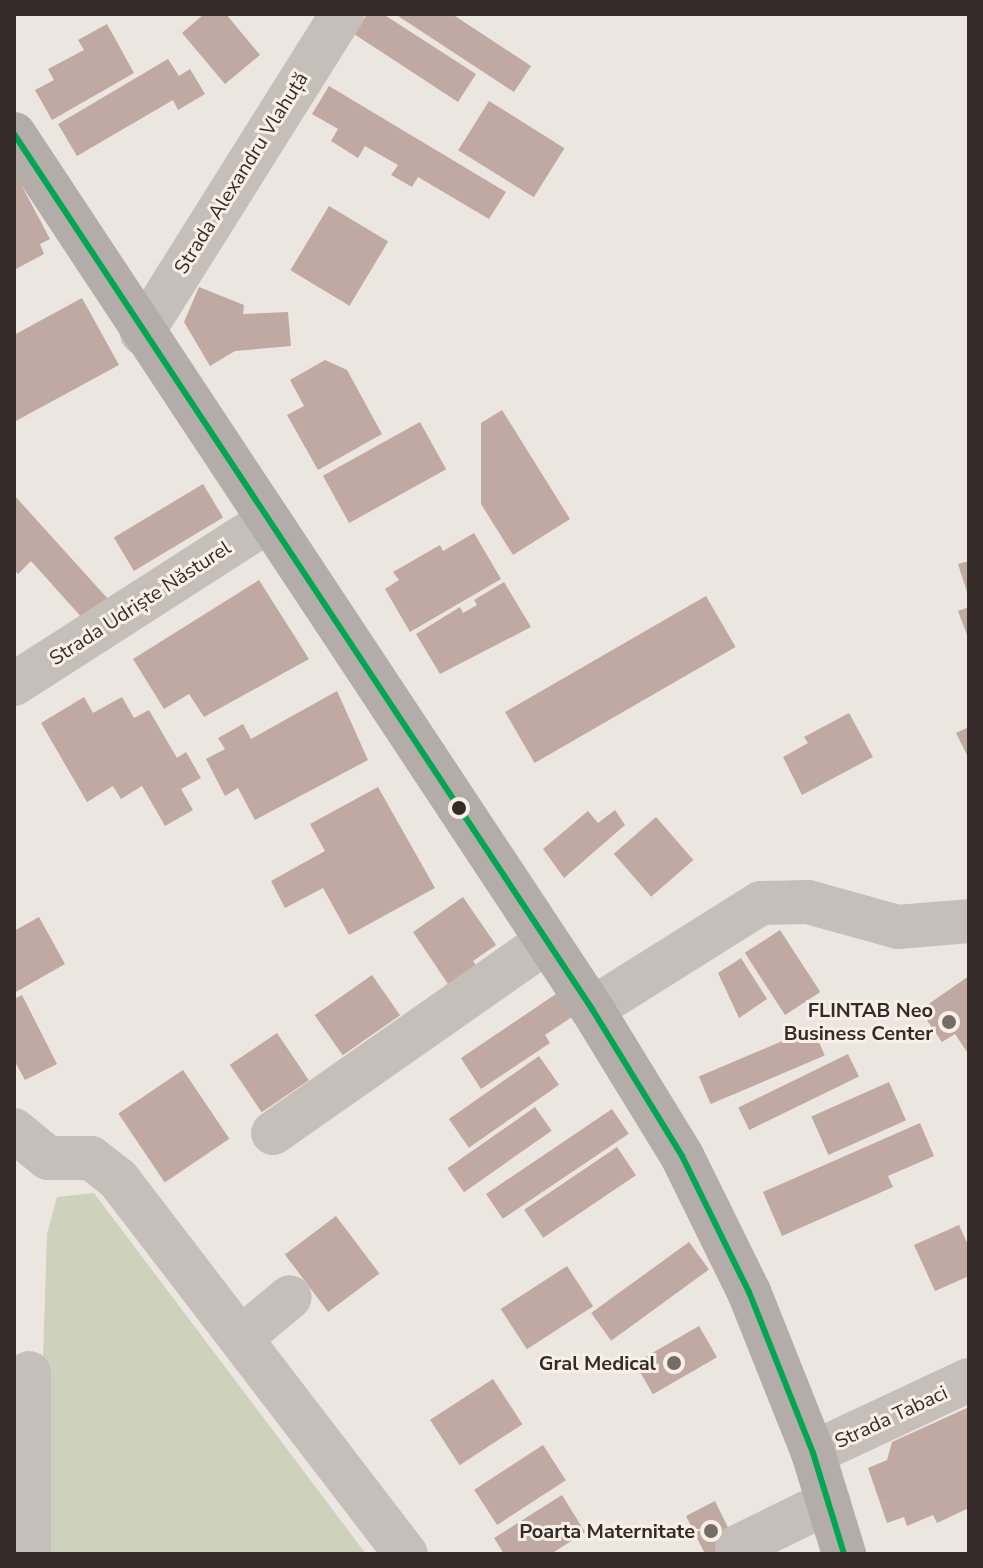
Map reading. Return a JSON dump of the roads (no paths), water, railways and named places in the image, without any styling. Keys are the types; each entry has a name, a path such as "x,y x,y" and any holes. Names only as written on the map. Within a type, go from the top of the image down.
{"main road":[{"path":"14,134 266,522 592,1009 716,1220 813,1453 844,1554"}],"street":[{"name":"Strada Alexandru Vlahuță","path":"142,333 342,14"},
{"name":"Strada Udriște Năsturel","path":"14,684 266,522"},
{"path":"592,1009 761,903 808,902 898,927 969,921"},
{"path":"273,1133 546,942"},
{"path":"14,1130 48,1158 91,1158 118,1179 406,1554"},
{"path":"242,1337 290,1297"},
{"path":"29,1373 29,1554"},
{"name":"Strada Tabaci","path":"813,1453 969,1380"},
{"path":"737,1547 829,1502"}],"place":[{"name":"FLINTAB Neo Business Center","path":"949,1022"},
{"name":"Gral Medical","path":"674,1363"},
{"name":"Poarta Maternitate","path":"711,1531"}]}
